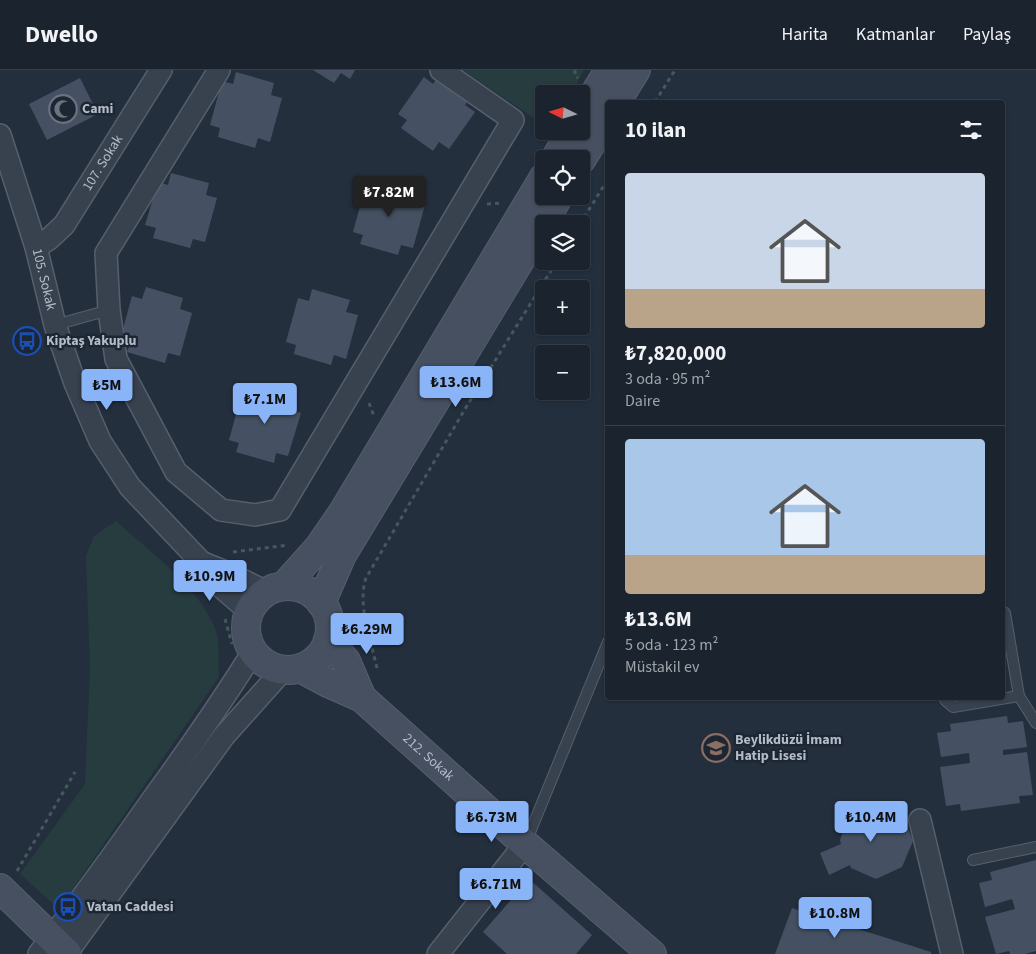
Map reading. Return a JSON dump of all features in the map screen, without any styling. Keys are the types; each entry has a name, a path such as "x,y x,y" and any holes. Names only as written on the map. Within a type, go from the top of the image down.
{"street":[{"name":"107. Sokak","path":"36,247 64,226 161,70"},
{"path":"219,70 106,252 109,310 116,359 176,472 221,510 255,515 280,510 513,120 441,70"},
{"path":"590,101 609,70"},
{"path":"617,100 636,70"},
{"path":"587,150 605,122"},
{"name":"105. Sokak","path":"0,135 36,247 54,325 75,384 100,440 130,487 202,563 221,587 255,600"},
{"path":"56,950 80,902 220,705 243,652 246,637 245,624 255,600 319,547 535,193"},
{"path":"321,603 342,555 554,205"},
{"path":"56,950 224,736 292,669 311,663 322,653 328,640 330,626 327,612 308,590 294,586 255,600"},
{"path":"328,640 346,661 362,698"},
{"path":"243,652 270,667 292,669 362,698"},
{"name":"212. Sokak","path":"362,698 525,844 652,954"},
{"path":"920,820 952,954"},
{"path":"438,954 525,844"},
{"path":"2,890 56,950"}],"lane":[{"path":"54,325 109,310"},
{"path":"1005,613 1019,696 1036,723"},
{"path":"525,844 605,649"},
{"path":"1005,698 1019,696"},
{"path":"945,700 954,707 995,700"},
{"path":"973,860 1036,847"}],"path":[{"path":"656,100 675,70"},
{"path":"586,215 605,184"},
{"path":"483,204 510,202"},
{"path":"378,674 363,606 362,588 366,578 465,409 551,270"},
{"path":"366,396 374,418"},
{"path":"226,551 233,552 292,544"},
{"path":"243,652 231,635 255,600"},
{"path":"2,890 75,772"}],"green space":[{"path":"463,70 584,70 576,85 535,85 535,119"},
{"path":"116,521 173,571 199,600 209,615 217,636 219,677 59,909 20,874 85,784 90,668 86,556 94,536"}],"building":[{"path":"313,70 355,70 350,79 341,73 334,83"},
{"path":"236,72 274,83 271,95 282,98 270,142 258,138 255,148 218,137 220,128 210,125 222,81 233,84"},
{"path":"440,73 472,95 465,105 475,112 449,149 439,142 433,151 401,128 407,120 398,114 424,77 433,84"},
{"name":"Cami","path":"80,78 98,114 47,140 29,104"},
{"path":"171,173 209,183 206,195 217,198 205,242 193,239 190,248 153,238 156,228 145,225 158,182 168,185"},
{"path":"379,179 416,190 413,202 425,205 413,248 401,245 398,255 360,244 363,235 353,232 365,188 375,191"},
{"path":"146,287 183,298 180,309 192,313 180,356 168,353 165,363 127,352 130,343 120,340 132,296 142,299"},
{"path":"312,289 350,300 346,312 358,315 346,359 334,355 331,365 294,354 296,345 286,342 298,298 309,301"},
{"path":"255,387 292,398 289,410 301,413 288,456 276,453 274,463 236,452 239,443 229,440 241,396 251,399"},
{"path":"1007,716 1008,723 1023,721 1027,747 1003,750 1003,755 1027,752 1033,795 1019,796 1020,803 961,811 960,804 946,806 940,767 970,763 969,753 941,757 937,733 951,731 950,724"},
{"path":"876,805 902,814 913,841 902,867 876,879 851,868 850,865 829,875 820,853 841,844 840,840 849,814"},
{"path":"1036,860 1036,951 1025,954 1010,954 1009,951 996,954 985,917 1015,909 1012,899 985,907 979,883 992,880 990,872"},
{"path":"529,879 592,935 576,954 507,954 483,932"},
{"path":"792,908 931,952 931,954 775,954"}],"place":[{"name":"Cami","path":"63,109"},
{"name":"Kiptaş Yakuplu","path":"27,341"},
{"name":"Beylikdüzü İmam Hatip Lisesi","path":"716,748"},
{"name":"Vatan Caddesi","path":"68,907"}]}
